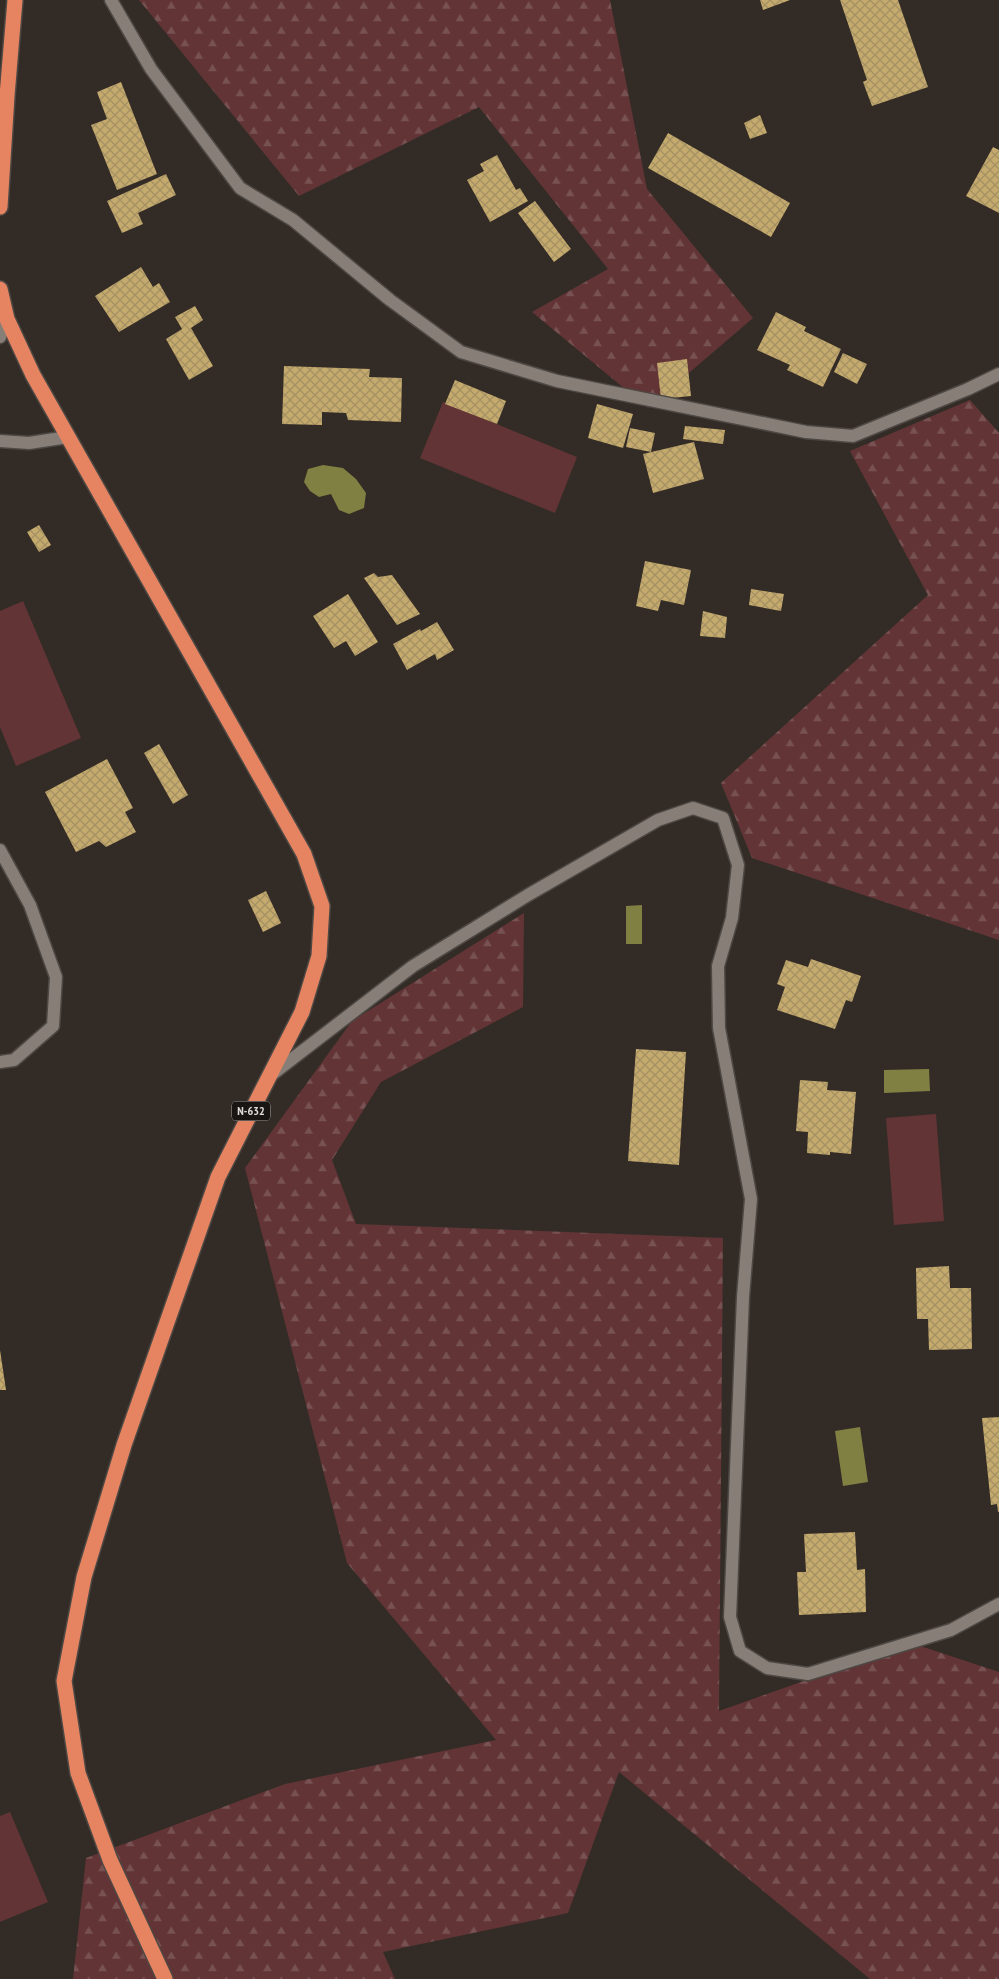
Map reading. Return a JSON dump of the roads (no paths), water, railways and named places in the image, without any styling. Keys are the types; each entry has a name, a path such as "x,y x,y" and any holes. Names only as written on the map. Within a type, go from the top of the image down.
{"highway":[{"path":"0,207 6,96 15,0"},
{"name":"N-632","path":"0,289 7,319 33,375 304,854 322,906 319,956 302,1012 218,1177 124,1445 84,1577 64,1681 78,1773 110,1860 165,1979"}],"street":[{"path":"112,0 151,69 240,188 293,220 390,300 461,352 557,382 806,432 853,436 968,389 999,374"},
{"path":"0,336 7,319"},
{"path":"0,441 29,442 68,437"},
{"path":"268,1078 413,966 528,895 658,820 693,808 723,818 738,865 732,918 718,966 719,1028 751,1199 743,1296 730,1617 740,1651 767,1668 808,1674 951,1630 999,1604"},
{"path":"0,850 30,905 56,977 53,1026 14,1060 0,1062"}]}
